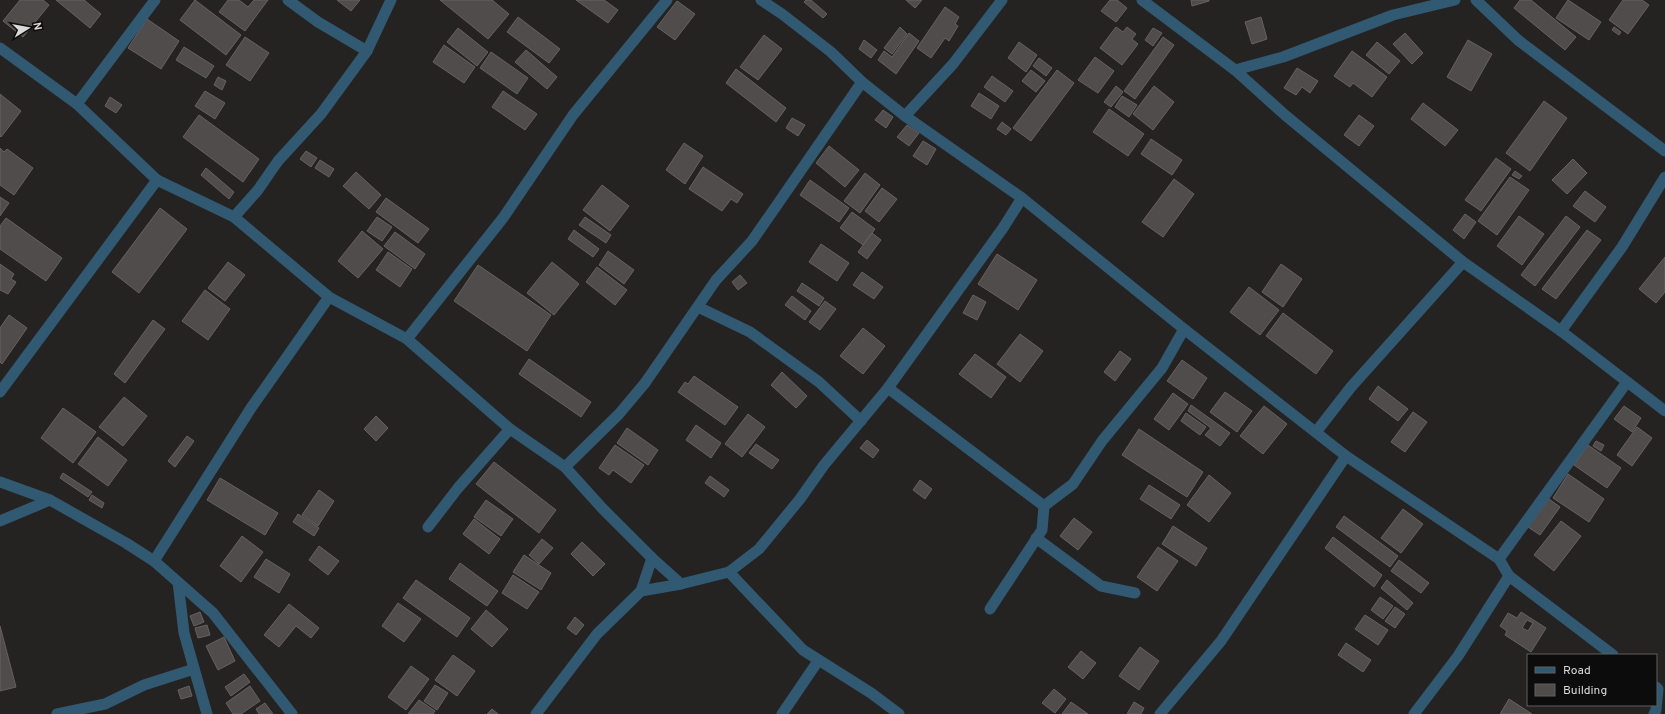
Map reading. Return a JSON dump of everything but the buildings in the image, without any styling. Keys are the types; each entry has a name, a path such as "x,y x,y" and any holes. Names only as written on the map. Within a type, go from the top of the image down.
{"street":[{"path":"77,104 155,0"},
{"path":"288,0 318,22 367,51"},
{"path":"234,218 258,190 278,161 321,114 367,51 391,0"},
{"path":"407,339 503,218 573,115 667,0"},
{"path":"761,0 782,14 831,52 862,82 905,116 1022,198 1184,329 1346,456 1498,559 1509,576 1612,654"},
{"path":"905,116 953,64 1002,0"},
{"path":"1143,0 1235,70 1285,115 1463,262 1561,331 1665,411"},
{"path":"1235,70 1283,57 1393,15 1455,0"},
{"path":"1476,0 1518,40 1665,151"},
{"path":"1,52 77,104 156,180 234,218 329,297 407,339 510,429 565,467 602,508 652,558 681,584"},
{"path":"565,467 619,414 641,388 716,280 752,241 862,82"},
{"path":"1561,331 1622,247 1665,177"},
{"path":"0,392 156,180"},
{"path":"641,591 681,584 730,572 759,549 800,499 824,465 888,388 1022,198"},
{"path":"1316,432 1351,387 1463,262"},
{"path":"154,561 251,408 329,297"},
{"path":"698,307 750,332 819,382 861,421"},
{"path":"990,609 1042,530 1044,506 1073,484 1102,441 1162,368 1184,329"},
{"path":"1498,559 1627,382"},
{"path":"888,388 1044,506"},
{"path":"428,527 458,488 510,429"},
{"path":"1160,714 1221,641 1346,456"},
{"path":"0,482 50,500 126,542 154,561 213,614 292,714"},
{"path":"0,521 50,500"},
{"path":"1036,538 1101,586 1135,593"},
{"path":"536,714 597,634 641,591 652,558"},
{"path":"730,572 803,650 818,661 871,693 899,714"},
{"path":"1414,714 1458,656 1509,576"},
{"path":"178,582 184,633 207,714"},
{"path":"782,714 818,661"},
{"path":"57,714 105,704 144,685 194,669"},
{"path":"1657,705 1660,690"}]}
